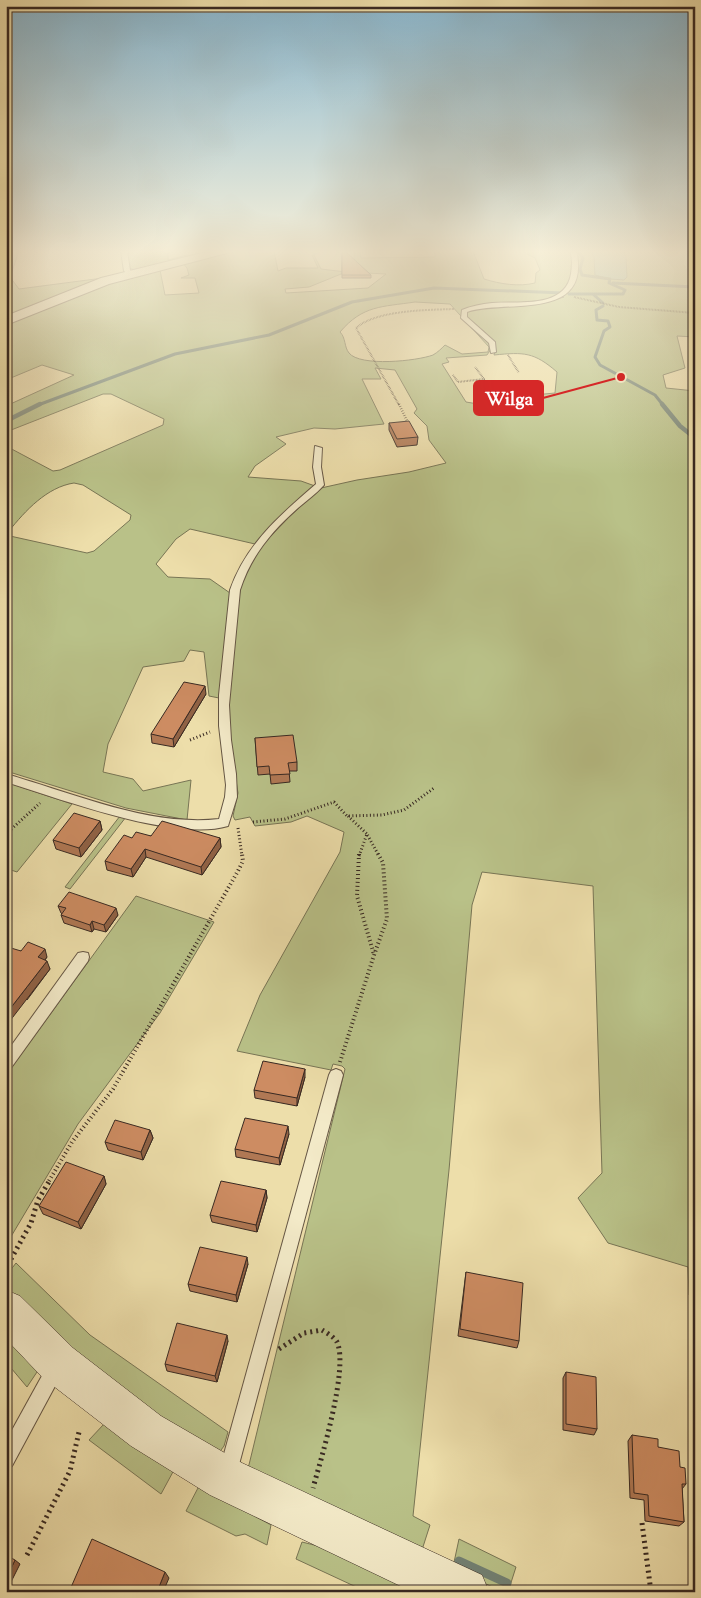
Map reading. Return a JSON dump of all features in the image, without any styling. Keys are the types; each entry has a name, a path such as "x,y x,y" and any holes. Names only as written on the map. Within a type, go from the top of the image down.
{"street":[{"path":"6,1310 58,1363 102,1399 146,1431 226,1479 307,1515 465,1592"}],"lane":[{"path":"473,326 492,342 493,352"},
{"path":"6,778 162,821 214,826 224,823 233,792 224,726 225,674 235,590 246,563 254,550 278,524 320,485 317,467 318,448"},
{"path":"6,1064 84,957"},
{"path":"226,1479 260,1361 336,1075"},
{"path":"6,1460 58,1363"}],"path":[{"path":"358,326 356,328 375,364 388,382 408,423"},
{"path":"508,356 519,373"},
{"path":"453,375 458,382 484,379 475,367"},
{"path":"476,391 475,386 478,380"},
{"path":"190,740 218,730"},
{"path":"347,816 382,815 404,810 434,788"},
{"path":"6,834 53,791"},
{"path":"253,822 285,819 334,802 367,834 383,863 387,919 336,1075"},
{"path":"11,1259 31,1223 38,1200 72,1142 113,1089 238,871 243,861 237,824"},
{"path":"367,834 359,852 358,896 374,955"},
{"path":"260,1361 304,1333 322,1330 337,1341 341,1357 338,1380 307,1515"},
{"path":"27,1555 70,1471 78,1432"},
{"path":"642,1523 651,1592"}],"green space":[{"path":"6,326 346,326 340,332 349,353 365,360 389,362 433,355 445,345 462,354 488,352 489,347 470,326 471,326 489,342 491,349 487,355 446,358 449,362 442,364 466,402 496,407 523,396 555,393 557,372 542,360 528,355 494,355 494,344 477,326 695,326 695,337 677,336 685,368 663,375 666,388 695,391 695,1294 689,1295 688,1267 608,1243 578,1198 602,1173 593,886 482,872 472,905 449,1170 413,1516 430,1525 421,1553 247,1473 345,1069 342,1066 333,1064 331,1070 237,1051 260,995 340,852 344,832 307,816 291,822 255,826 250,817 235,820 233,816 238,793 227,726 236,614 241,585 249,565 263,544 321,488 409,472 446,463 429,440 427,426 414,413 417,409 395,370 375,368 381,379 362,379 384,424 335,429 314,428 276,437 286,444 255,466 248,477 301,481 315,486 255,544 190,529 176,539 156,564 168,577 210,579 230,593 219,698 209,696 204,652 190,650 184,661 143,667 108,744 103,772 133,779 143,791 191,780 187,820 126,808 6,771 6,446 53,471 60,470 163,425 164,419 111,394 103,394 6,432 6,406 74,375 42,365 6,380","holes":["74,483 83,485 131,515 130,520 94,551 87,553 10,536 9,531 37,501 55,489"]},
{"path":"6,782 72,804 17,872 11,870 6,877"},
{"path":"120,816 126,817 70,889 65,887"},
{"path":"136,896 214,922 160,1013 78,1124 6,1245 6,1075"},
{"path":"16,1263 90,1335 228,1432 224,1446 215,1458 75,1360 6,1288 9,1272"},
{"path":"6,1331 41,1366 27,1387 6,1362"},
{"path":"104,1424 174,1470 161,1494 89,1440"},
{"path":"199,1486 271,1525 267,1545 245,1534 236,1536 186,1511"},
{"path":"459,1539 516,1567 508,1592 502,1592 453,1567"},
{"path":"302,1542 318,1546 415,1592 367,1592 296,1559"}],"building":[{"path":"409,421 418,437 397,439 389,423"},
{"path":"184,682 205,686 173,739 151,734"},
{"path":"293,735 297,762 288,763 290,774 270,775 269,766 257,767 255,738"},
{"path":"74,813 100,821 79,848 53,840"},
{"path":"162,821 220,838 201,867 145,849 131,869 105,861 124,835 132,838 136,832 151,836"},
{"path":"69,892 116,908 104,925 92,921 90,925 61,915 66,908 58,906"},
{"path":"28,942 45,949 38,957 47,961 6,1014 6,977 11,971 6,969 6,954 11,948 21,951"},
{"path":"263,1061 305,1069 297,1098 254,1090"},
{"path":"245,1118 288,1126 279,1158 235,1149"},
{"path":"115,1120 150,1130 141,1152 105,1142"},
{"path":"66,1162 104,1176 78,1222 39,1206"},
{"path":"221,1181 266,1190 256,1225 210,1215"},
{"path":"200,1247 247,1257 236,1295 188,1284"},
{"path":"466,1272 523,1283 519,1341 460,1329"},
{"path":"177,1323 227,1335 215,1376 165,1364"},
{"path":"566,1372 596,1377 597,1429 566,1424"},
{"path":"632,1435 658,1439 658,1447 679,1451 680,1467 685,1468 686,1484 682,1484 684,1522 649,1516 648,1495 634,1493"},
{"path":"92,1539 165,1572 157,1592 69,1592"},
{"path":"6,1555 15,1560 6,1579"}],"waterway":[{"path":"38,405 175,354 269,335 293,326"},
{"path":"610,326 604,331 595,357 600,365 655,395 663,405"},
{"path":"662,404 680,426 695,438"},
{"path":"6,421 38,405"},
{"path":"459,1561 507,1583"}],"place":[{"name":"Wilga","path":"621,377"}]}
